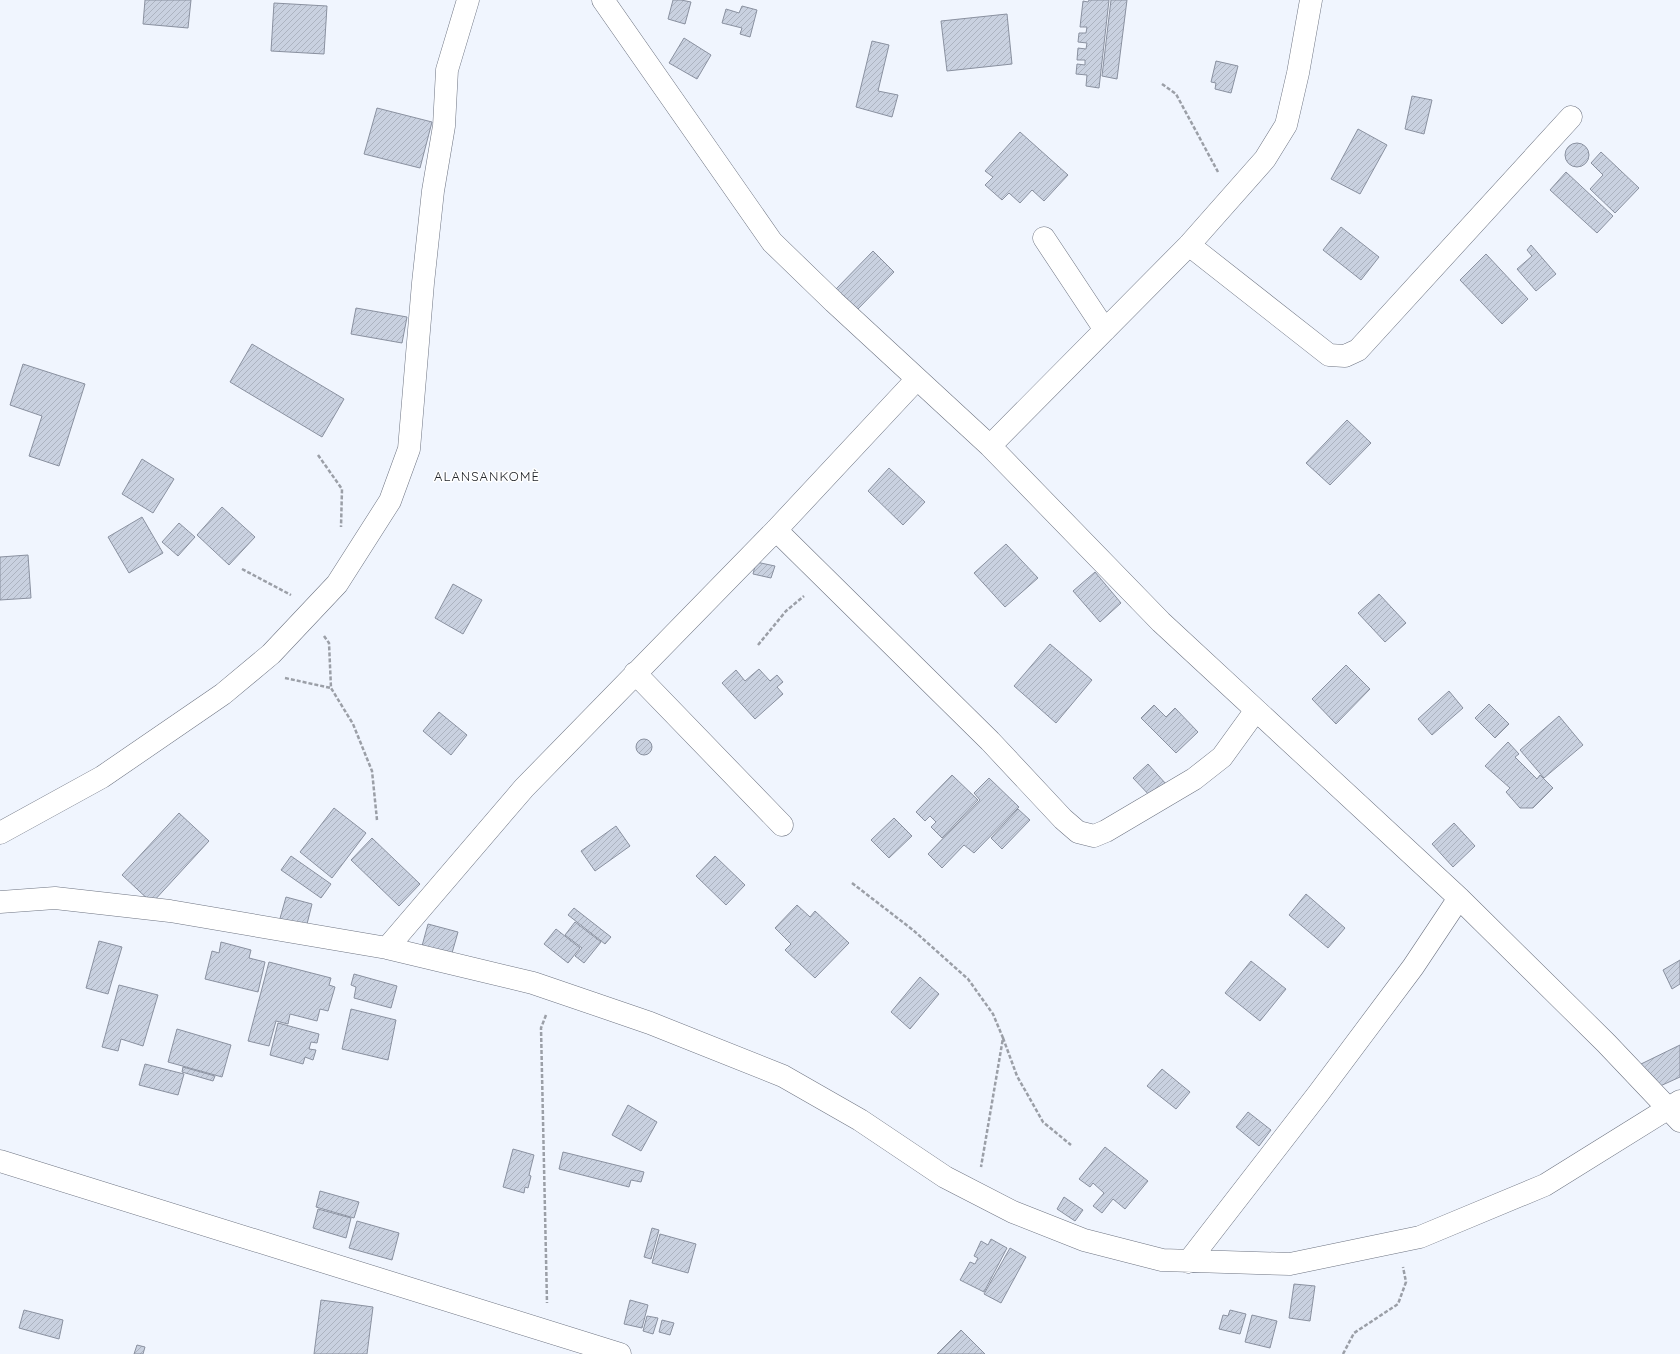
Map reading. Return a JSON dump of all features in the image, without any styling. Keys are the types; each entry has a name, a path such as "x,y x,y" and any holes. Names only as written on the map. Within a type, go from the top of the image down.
{"street":[{"path":"0,833 102,777 223,694 271,654 337,584 390,501 409,449 433,191 444,126 447,70 468,0"},
{"path":"0,902 55,898 170,911 387,948 533,983 650,1023 783,1076 860,1120 945,1177 1014,1212 1084,1240 1162,1260 1290,1264 1420,1237 1545,1185 1676,1110 1459,898 1161,622 990,446 916,379 772,242 603,0"},
{"path":"990,446 1189,245 1265,159 1286,125 1298,73 1311,0"},
{"path":"1189,245 1329,355 1345,356 1358,350 1572,117"},
{"path":"1044,238 1105,330"},
{"path":"387,948 524,788 776,530 916,379"},
{"path":"776,530 990,741 1063,819 1078,832 1094,836 1106,831 1194,779 1222,756 1256,710"},
{"path":"636,673 782,825"},
{"path":"1188,1262 1318,1094 1409,973 1459,898"},
{"path":"0,1161 620,1354"}],"path":[{"path":"1162,84 1176,94 1224,185 1221,209"},
{"path":"318,455 342,489 341,529"},
{"path":"242,569 312,610 329,644 331,688 352,724 372,772 377,820"},
{"path":"758,645 786,611 808,593 829,582"},
{"path":"252,670 331,688"},
{"path":"852,883 913,930 968,979 993,1014 1017,1076 1043,1122 1071,1145"},
{"path":"547,1331 542,1028 555,990"},
{"path":"976,1192 986,1146 991,1103 1003,1038"},
{"path":"1342,1354 1354,1332 1398,1304 1406,1282 1396,1242"}],"building":[{"path":"145,0 191,0 188,28 143,24"},
{"path":"673,0 691,2 685,24 668,19"},
{"path":"1089,0 1109,0 1099,88 1086,86 1087,75 1076,74 1077,64 1085,65 1085,60 1077,60 1078,48 1086,49 1087,43 1078,42 1079,33 1086,33 1087,27 1080,27 1083,1 1088,2"},
{"path":"1111,0 1127,0 1117,79 1102,76"},
{"path":"274,3 327,6 324,54 271,51"},
{"path":"742,6 757,10 750,37 740,34 742,28 722,23 726,9 739,13"},
{"path":"1007,14 1012,64 947,71 941,21"},
{"path":"684,38 711,55 697,79 669,63"},
{"path":"872,41 889,45 878,91 898,95 892,117 856,107"},
{"path":"1216,61 1238,66 1231,93 1215,89 1216,83 1211,82"},
{"path":"1412,96 1432,100 1424,134 1405,129"},
{"path":"377,108 432,122 420,168 364,154"},
{"path":"1358,129 1387,145 1360,194 1331,179"},
{"path":"1020,132 1068,175 1044,201 1032,190 1020,203 1009,193 1002,200 985,185 993,177 985,171"},
{"path":"1577,143 1586,146 1589,155 1586,164 1577,167 1568,164 1565,155 1568,146"},
{"path":"1601,152 1639,188 1615,213 1590,189 1603,175 1591,163"},
{"path":"1566,172 1613,216 1597,233 1550,190"},
{"path":"1341,227 1379,257 1361,280 1323,250"},
{"path":"1531,245 1556,274 1536,291 1517,269 1532,256 1527,250"},
{"path":"873,251 894,272 857,310 836,289"},
{"path":"1486,254 1528,299 1502,324 1460,280"},
{"path":"356,308 407,317 402,343 351,334"},
{"path":"252,344 344,399 322,437 230,382"},
{"path":"23,364 85,384 59,466 29,456 42,416 10,405"},
{"path":"1347,420 1371,443 1330,485 1306,463"},
{"path":"142,459 174,479 153,513 122,494"},
{"path":"889,468 925,502 903,525 868,491"},
{"path":"222,507 255,537 229,565 197,535"},
{"path":"142,517 163,553 129,573 108,537"},
{"path":"179,523 195,537 178,556 162,542"},
{"path":"1006,544 1038,578 1005,607 974,573"},
{"path":"28,555 31,598 0,600 0,557"},
{"path":"756,562 775,566 771,578 753,574"},
{"path":"1095,572 1121,603 1100,622 1073,591"},
{"path":"453,584 482,600 463,634 435,618"},
{"path":"1379,594 1406,623 1385,642 1358,613"},
{"path":"1050,644 1092,680 1056,723 1014,686"},
{"path":"1346,665 1370,689 1336,724 1312,699"},
{"path":"759,669 770,681 777,675 783,682 777,687 783,694 755,719 722,683 736,670 745,681"},
{"path":"1449,691 1463,708 1432,735 1418,719"},
{"path":"1489,704 1509,724 1495,738 1475,718"},
{"path":"1154,705 1166,717 1175,708 1198,732 1176,753 1141,718"},
{"path":"439,712 467,735 451,755 423,731"},
{"path":"1559,716 1583,745 1544,778 1520,750"},
{"path":"641,739 647,739 652,744 650,753 647,755 641,755 636,750 636,744"},
{"path":"1508,742 1519,754 1515,757 1537,779 1540,775 1553,788 1533,808 1520,808 1506,792 1510,788 1485,766"},
{"path":"1148,764 1166,784 1152,798 1133,778"},
{"path":"952,775 978,800 942,838 931,827 936,822 930,816 925,821 916,812"},
{"path":"989,778 1019,807 974,853 964,845 942,868 928,854 980,800 974,793"},
{"path":"334,808 366,833 332,878 300,852"},
{"path":"1018,809 1030,820 1002,849 991,838"},
{"path":"179,813 209,841 152,903 122,875"},
{"path":"894,818 912,836 889,858 871,840"},
{"path":"1454,823 1475,846 1453,867 1432,844"},
{"path":"616,826 630,846 595,871 581,851"},
{"path":"372,838 420,884 399,906 351,860"},
{"path":"291,856 331,884 321,898 281,870"},
{"path":"715,856 745,885 726,905 696,876"},
{"path":"1306,894 1345,928 1328,948 1289,915"},
{"path":"286,897 312,904 306,928 279,922"},
{"path":"797,905 810,917 815,911 849,943 815,978 785,950 791,944 775,928"},
{"path":"574,908 611,937 605,944 568,915"},
{"path":"575,922 601,942 584,963 575,956 582,948 565,935"},
{"path":"428,924 458,932 452,953 422,946"},
{"path":"556,929 580,948 568,963 544,944"},
{"path":"99,941 122,947 108,994 86,988"},
{"path":"221,942 251,950 249,958 265,962 258,992 205,979 212,951 219,953"},
{"path":"1680,960 1680,984 1672,989 1663,970"},
{"path":"1251,961 1286,989 1260,1021 1225,993"},
{"path":"269,962 331,978 329,985 335,987 328,1011 320,1009 317,1021 290,1014 288,1024 276,1021 269,1046 248,1041"},
{"path":"354,974 397,986 391,1008 354,998 356,987 351,985"},
{"path":"920,977 939,994 910,1029 891,1012"},
{"path":"119,985 158,995 143,1046 121,1039 118,1051 102,1047"},
{"path":"351,1009 396,1020 388,1060 342,1049"},
{"path":"278,1023 319,1034 317,1043 311,1042 309,1049 316,1050 313,1060 305,1057 303,1064 270,1055"},
{"path":"177,1029 231,1045 222,1077 168,1062"},
{"path":"1680,1045 1680,1077 1658,1087 1641,1064"},
{"path":"145,1064 184,1074 178,1095 139,1085"},
{"path":"183,1067 215,1076 213,1081 182,1072"},
{"path":"1162,1069 1190,1092 1176,1109 1147,1086"},
{"path":"628,1105 657,1122 641,1151 612,1135"},
{"path":"1248,1112 1271,1130 1259,1146 1236,1127"},
{"path":"1105,1147 1148,1181 1125,1209 1113,1199 1102,1213 1093,1206 1104,1193 1093,1183 1090,1187 1079,1179"},
{"path":"513,1149 534,1155 529,1175 531,1176 528,1188 525,1187 524,1193 503,1187"},
{"path":"563,1152 644,1172 641,1182 631,1180 629,1187 559,1169"},
{"path":"320,1191 359,1202 354,1218 316,1207"},
{"path":"1064,1197 1083,1210 1075,1221 1057,1209"},
{"path":"318,1209 351,1218 346,1238 313,1228"},
{"path":"357,1221 399,1233 392,1260 349,1248"},
{"path":"652,1228 659,1230 651,1259 644,1257"},
{"path":"660,1234 696,1244 688,1273 652,1263"},
{"path":"991,1239 1007,1248 984,1292 960,1280 970,1262 975,1264 978,1258 974,1256 981,1241 988,1245"},
{"path":"1010,1248 1026,1257 1001,1303 984,1294"},
{"path":"1294,1284 1315,1286 1310,1321 1289,1318"},
{"path":"321,1300 373,1307 367,1354 314,1354"},
{"path":"630,1300 648,1305 642,1328 624,1324"},
{"path":"24,1310 63,1320 59,1339 19,1328"},
{"path":"1230,1310 1246,1314 1240,1334 1219,1329 1223,1315 1228,1316"},
{"path":"1252,1315 1277,1321 1270,1348 1245,1342"},
{"path":"647,1316 658,1318 653,1334 643,1331"},
{"path":"662,1320 674,1323 670,1335 659,1332"},
{"path":"961,1330 985,1354 937,1354"},
{"path":"137,1345 145,1347 143,1354 134,1354"}],"district":[{"name":"ALANSANKOMÈ","path":"487,476"}]}
